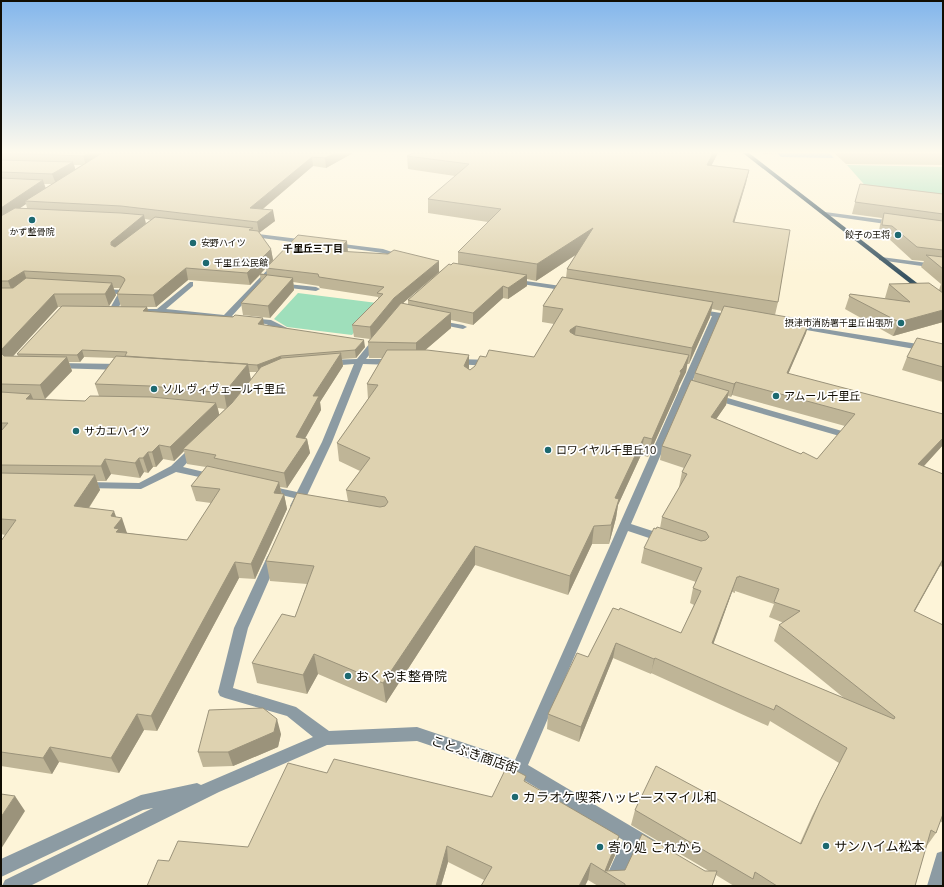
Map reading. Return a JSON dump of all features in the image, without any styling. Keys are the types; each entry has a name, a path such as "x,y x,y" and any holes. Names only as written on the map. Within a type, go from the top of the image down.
{"main road":[{"path":"800,194 943,307"}],"street":[{"path":"825,214 897,224"},
{"path":"242,234 296,244 313,243"},
{"path":"329,245 383,251 412,259"},
{"path":"226,317 266,283 283,256"},
{"path":"881,259 943,267"},
{"path":"509,280 578,291"},
{"path":"266,283 316,289"},
{"path":"159,311 190,284"},
{"path":"91,291 123,292 117,310 159,311 268,322 288,332 304,334"},
{"path":"694,310 745,318"},
{"path":"519,768 624,526 687,389 688,368 717,314"},
{"path":"428,319 464,327"},
{"path":"789,326 943,351"},
{"path":"291,518 301,502 328,442 360,360 370,343 384,331"},
{"path":"321,364 360,360 402,362"},
{"path":"448,362 480,361 502,364"},
{"path":"473,375 480,361"},
{"path":"49,366 133,367"},
{"path":"706,394 839,433"},
{"path":"71,485 141,486 175,468 203,441"},
{"path":"175,468 223,479"},
{"path":"262,488 301,502"},
{"path":"624,526 676,544"},
{"path":"278,545 241,628 225,692 291,711 326,738"},
{"name":"ことぶき商店街","path":"213,787 326,738 417,734 519,768 665,856"},
{"path":"1,868 141,803 213,787"},
{"path":"11,886 213,787"},
{"path":"611,886 633,837"},
{"path":"936,886 943,859"}],"green space":[{"path":"901,194 943,194 943,199"},
{"path":"298,293 377,303 352,335 287,327 274,319"}],"building":[{"path":"1,194 21,194 1,208"},
{"path":"36,194 267,194 250,208 273,210 257,222 121,206 25,201"},
{"path":"433,194 741,194 733,222 790,230 778,302 567,269 593,228 537,264 458,252 501,209 428,199"},
{"path":"857,194 943,194 943,214 855,202"},
{"path":"15,208 144,215 111,242 111,245 115,247 155,217 253,228 249,230 258,231 271,249 247,273 186,268 153,295 117,294 125,280 120,276 24,271 8,281 1,281 1,216"},
{"path":"884,213 943,221 943,250 917,247 892,226 882,225"},
{"path":"298,235 347,241 337,251 388,254 394,250 439,261 394,298 370,327 352,325 383,294 377,293 384,287 319,277 318,274 266,268"},
{"path":"926,255 943,257 943,269"},
{"path":"453,263 527,275 508,288 503,286 473,313 408,300 449,264 451,265"},
{"path":"260,274 293,278 268,306 241,303 267,275"},
{"path":"562,277 713,302 692,348 576,326 570,330 570,332 575,335 689,355 680,371 681,373 652,439 644,437 615,498 619,499 611,525 594,526 570,576 475,546 383,683 314,654 303,675 252,663 282,614 295,617 314,566 266,561 297,493 380,507 385,506 388,502 385,497 346,490 370,458 337,443 378,385 367,384 387,350 427,350 469,355 464,366 470,370 475,366 480,356 486,357 489,350 534,357 563,309 543,306"},
{"path":"26,278 112,283 105,294 54,294 1,350 1,288 13,288"},
{"path":"929,283 943,293 943,310 899,322 849,296 850,294 910,302 889,284"},
{"path":"401,303 451,313 416,343 368,342"},
{"path":"62,306 147,307 143,311 233,317 235,315 263,318 258,324 364,340 355,350 281,356 257,365 125,356 127,352 82,350 77,355 17,354"},
{"path":"724,306 810,321 787,373 943,414 943,438 918,464 943,474 943,559 914,611 943,625 943,814 936,833 931,830 915,886 777,886 755,872 753,879 635,810 656,766 801,844 820,801 847,748 776,705 774,710 655,658 654,659 616,643 581,727 548,714 577,653 588,657 613,608 619,610 620,608 681,633 701,591 693,588 702,568 644,548 654,528 656,529 657,527 701,541 706,540 709,537 706,532 662,517 687,474 682,472 691,455 662,446 691,380 729,391 711,417 801,454 803,452 817,459 855,414 736,382 734,384 695,373","holes":["739,576 779,589 774,602 800,611 779,625 895,717 894,719 712,643 737,577"]},
{"path":"917,338 943,344 943,367 907,357"},
{"path":"1,353 4,356 67,357 40,385 1,384"},
{"path":"341,353 313,396 319,396 296,437 307,439 284,473 214,458 216,455 183,449 232,403 261,367 282,358"},
{"path":"116,356 248,364 224,393 150,386 95,384"},
{"path":"1,392 31,394 26,399 85,401 90,396 151,397 216,403 170,447 159,445 152,452 148,452 143,458 139,458 135,463 105,459 101,466 1,465 1,431 8,423 1,423"},
{"path":"207,466 279,482 274,493 284,494 251,564 235,562 151,716 137,714 111,758 50,747 43,758 1,752 1,541 16,520 1,519 1,473 95,475 74,506 114,511 111,516 122,518 114,528 119,529 116,532 187,540 220,489 191,486"},
{"path":"263,708 277,719 274,732 228,752 198,752 209,710"},
{"path":"334,759 492,797 507,766 526,776 524,781 619,836 605,871 625,870 642,834 705,871 717,871 712,886 625,886 625,884 591,863 579,886 481,886 492,867 447,846 436,886 147,886 158,860 169,861 178,841 248,847 288,763 327,773"},
{"path":"1,794 15,796 1,817"}],"place":[{"name":"かず整骨院","path":"32,220"},
{"name":"餃子の王将","path":"898,235"},
{"name":"安野ハイツ","path":"193,243"},
{"name":"千里丘公民館","path":"206,263"},
{"name":"摂津市消防署千里丘出張所","path":"901,323"},
{"name":"ソル ヴィヴェール千里丘","path":"154,389"},
{"name":"アムール千里丘","path":"776,396"},
{"name":"サカエハイツ","path":"76,431"},
{"name":"ロワイヤル千里丘10","path":"548,450"},
{"name":"おくやま整骨院","path":"348,676"},
{"name":"カラオケ喫茶ハッピースマイル和","path":"515,797"},
{"name":"サンハイム松本","path":"826,846"},
{"name":"寄り処 これから","path":"600,847"}],"district":[{"name":"千里丘三丁目","path":"313,248"}]}
